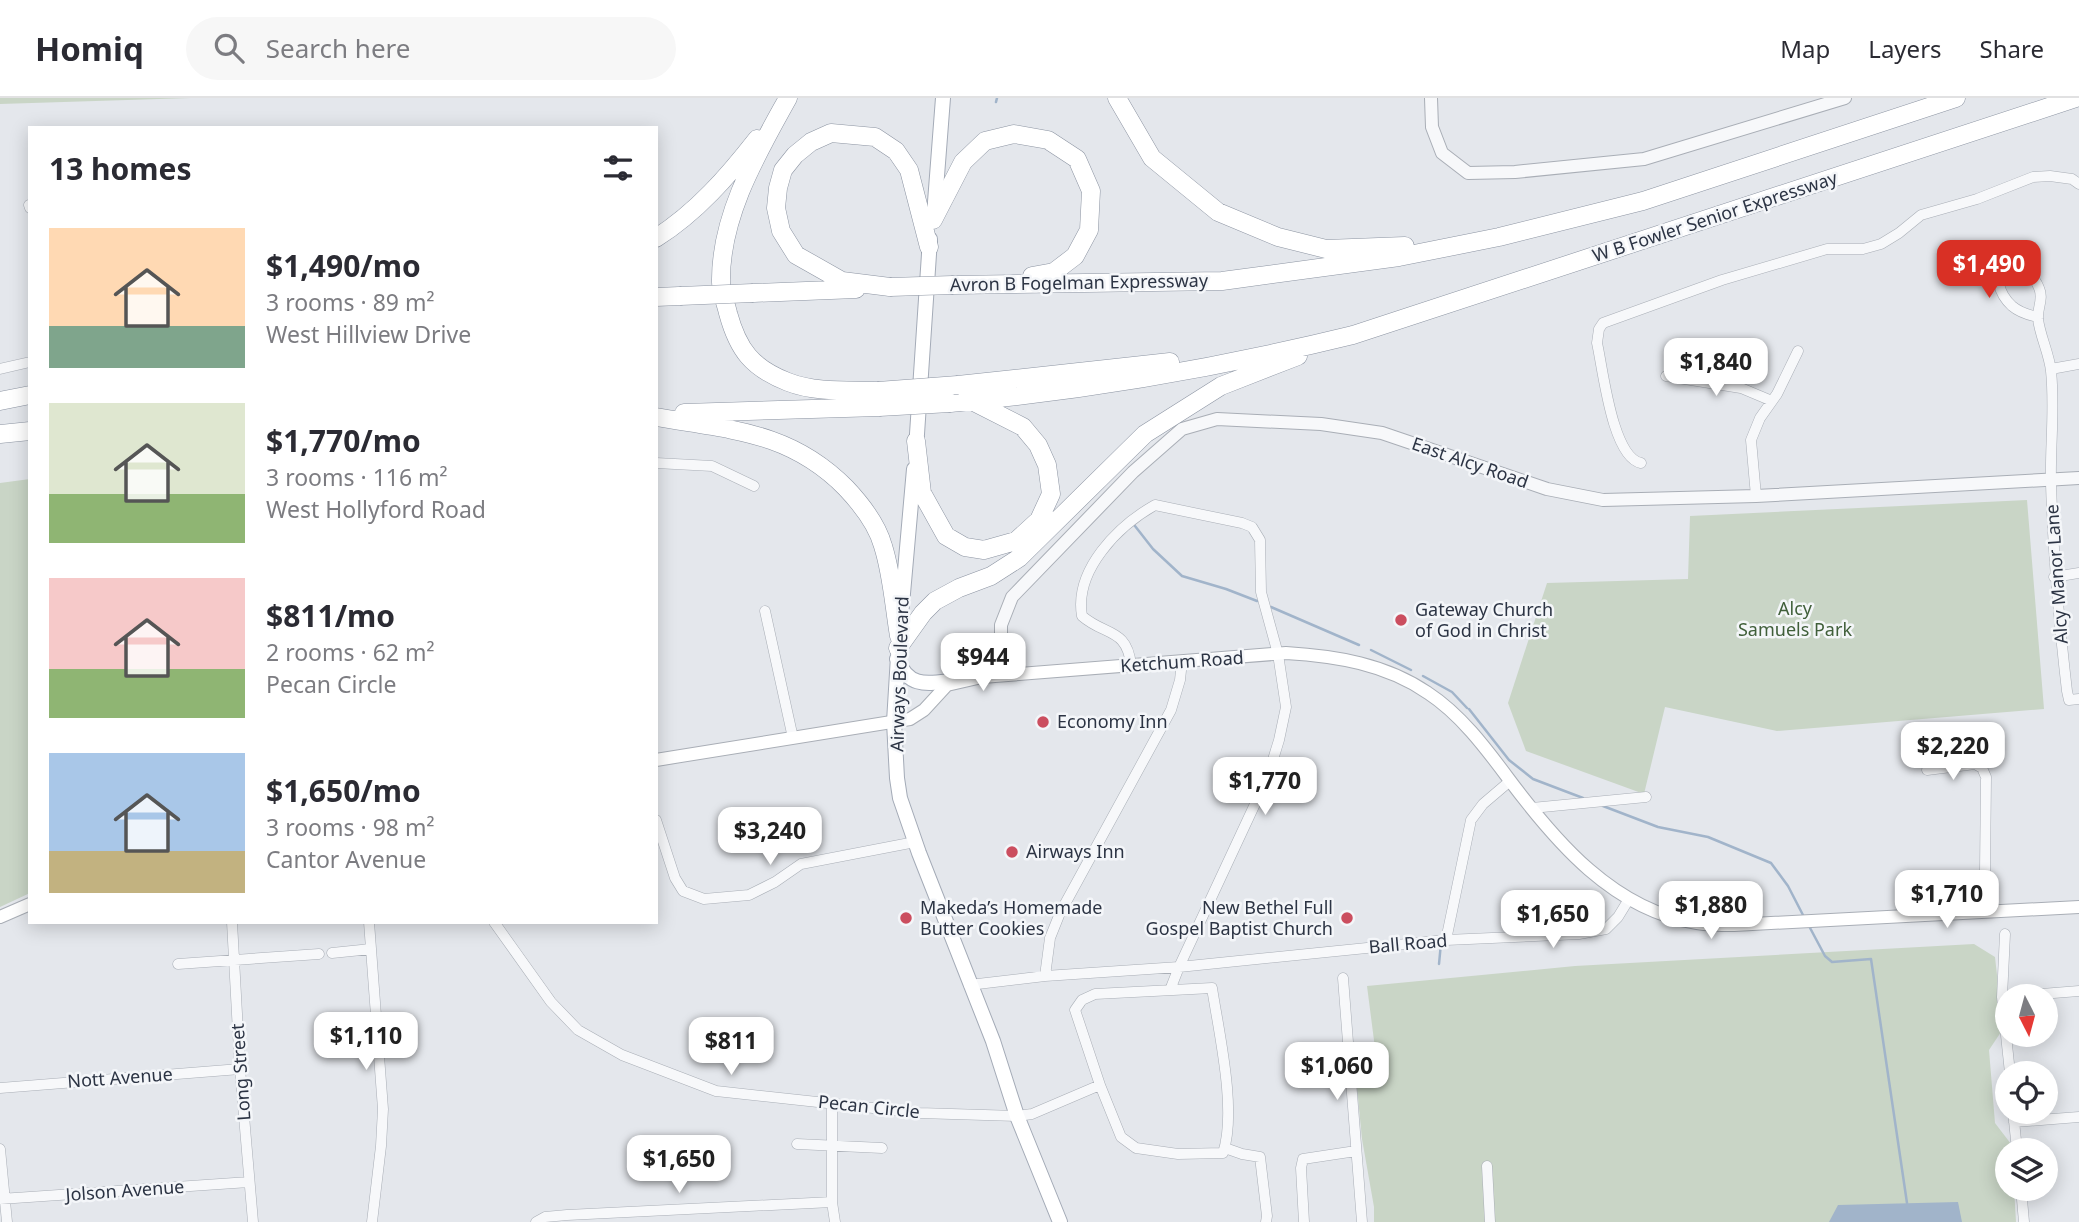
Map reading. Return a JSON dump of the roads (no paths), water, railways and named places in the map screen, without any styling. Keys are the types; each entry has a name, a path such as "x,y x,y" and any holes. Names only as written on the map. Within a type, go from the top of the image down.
{"highway":[{"path":"1117,98 1152,158 1218,212 1279,237 1326,249 1402,247 1499,237 1643,201 1956,98"},
{"name":"W B Fowler Senior Expressway","path":"1353,335 2076,98"},
{"path":"788,99 738,195 721,284 733,333 750,361 789,382 879,399 950,403 1138,379 1353,335"},
{"path":"658,236 697,207 724,181 788,99"},
{"path":"891,287 842,281 796,255 781,231 776,208 783,170 795,155 811,142 831,133 875,137 896,150 909,170 929,247"},
{"path":"933,220 963,162 985,141 1014,135 1048,140 1077,159 1091,191 1091,212 1089,230 1075,256 1054,272 984,285"},
{"name":"Avron B Fogelman Expressway","path":"658,297 953,285 1222,281 1399,257 1499,237"},
{"path":"898,647 935,601 991,576 1019,558 1145,435 1221,386 1353,335"},
{"path":"658,415 879,399 958,384 1251,356"},
{"path":"0,401 28,395"},
{"path":"916,441 922,494 946,537 965,547 984,550 1016,541 1039,520 1051,494 1046,465 1038,444 1023,427 972,401"},
{"path":"658,415 721,426 772,439 792,447 840,482 872,521 883,546 898,647"},
{"path":"0,434 28,431"}],"main road":[{"name":"Airways Boulevard","path":"943,98 898,647 894,722 899,791 915,842 993,1041 1017,1116 1060,1222"},
{"path":"898,647 908,678 918,683 961,680"},
{"name":"Ketchum Road","path":"658,760 910,719 924,710 947,685 961,680 1278,654 1343,659 1373,667 1428,692 1455,714 1577,860 1608,886 1629,899"},
{"path":"1629,899 1664,914 1696,923 1734,925 2079,906"},
{"path":"0,917 28,905"}],"street":[{"path":"1431,98 1432,127 1442,153 1468,173 1515,172 1644,159 1827,101 1845,98"},
{"path":"1641,463 1633,462 1625,452 1615,430 1597,343 1599,329 1603,323 1722,280 1827,249 1863,249 1881,244 1921,215 1977,199 2033,177 2072,179 2079,184"},
{"name":"Alcy Manor Lane","path":"2038,317 2014,308 2003,293 1998,274 2002,265 2007,262 2018,265 2040,289 2042,302 2038,317 2051,369 2054,577 2067,691 2069,700 2079,699"},
{"path":"1756,496 1751,440 1760,418 1798,351"},
{"path":"0,369 28,362"},
{"path":"2051,369 2079,364"},
{"path":"1666,376 1741,388 1772,401"},
{"name":"East Alcy Road","path":"1001,675 1001,625 1012,597 1133,472 1182,429 1217,419 1321,425 1382,433 1547,489 1603,500 1756,496 2079,478"},
{"path":"658,463 712,466 754,486"},
{"path":"1130,665 1126,645 1082,616 1082,602 1091,568 1123,529 1155,505 1242,523 1256,532 1260,540 1261,592 1278,654 1286,707 1268,776 1170,990"},
{"path":"2054,577 2079,573"},
{"path":"765,611 793,738"},
{"path":"1045,976 1050,938 1060,913 1171,710 1180,680 1182,661"},
{"path":"1927,770 1975,764 1982,768 1986,777 1985,871 1980,912"},
{"path":"1442,941 1471,820 1483,804 1510,781"},
{"path":"1532,808 1646,797"},
{"path":"658,826 682,891 704,899 749,895 775,882 801,864 915,842"},
{"name":"Ball Road","path":"970,985 1442,941 1579,934 1606,929 1618,917 1629,899"},
{"name":"Long Street","path":"232,924 240,1069 253,1222"},
{"path":"369,924 383,1109 372,1222"},
{"name":"Pecan Circle","path":"495,924 551,1002 578,1030 622,1055 716,1091 919,1113 1017,1116 1032,1114 1100,1085"},
{"path":"2004,934 2005,984"},
{"path":"332,953 371,950"},
{"path":"178,964 318,954"},
{"path":"1343,978 1362,1222"},
{"path":"1212,988 1228,1103 1223,1153 1178,1154 1136,1148 1121,1137 1075,1010 1082,1000 1095,994 1170,990 1212,988"},
{"path":"2058,993 2079,991"},
{"name":"Nott Avenue","path":"0,1088 240,1069"},
{"path":"832,1104 832,1202 835,1222"},
{"path":"2058,1117 2079,1117"},
{"path":"797,1144 882,1148"},
{"path":"1225,1148 1260,1157 1266,1222"},
{"path":"0,1149 2,1199 7,1222"},
{"path":"1304,1222 1301,1168 1303,1159 1356,1151"},
{"path":"1488,1166 1490,1222"},
{"name":"Jolson Avenue","path":"2,1199 249,1182"},
{"path":"2022,1201 2024,1222"},
{"path":"536,1222 545,1217 567,1218 832,1202"},
{"path":"685,1210 686,1222"}],"water":[{"path":"1958,1202 1962,1222 1829,1222 1838,1205"}],"waterway":[{"path":"996,102 997,98"},
{"path":"1135,526 1153,549 1182,576 1257,601"},
{"path":"1271,607 1359,645"},
{"path":"1371,650 1411,670"},
{"path":"1423,676 1452,692 1467,708"},
{"path":"1469,709 1509,760 1533,779 1583,798"},
{"path":"1603,806 1658,827 1708,837 1771,863 1788,886 1804,917"},
{"path":"1809,926 1825,956 1832,962 1871,959 1907,1203"},
{"path":"1439,964 1441,943"}],"place":[{"name":"Gateway Church of God in Christ","path":"1401,620"},
{"name":"Economy Inn","path":"1043,722"},
{"name":"Airways Inn","path":"1012,852"},
{"name":"Makeda’s Homemade Butter Cookies","path":"906,918"},
{"name":"New Bethel Full Gospel Baptist Church","path":"1347,918"}],"park label":[{"name":"Alcy Samuels Park","path":"1795,619"}]}
